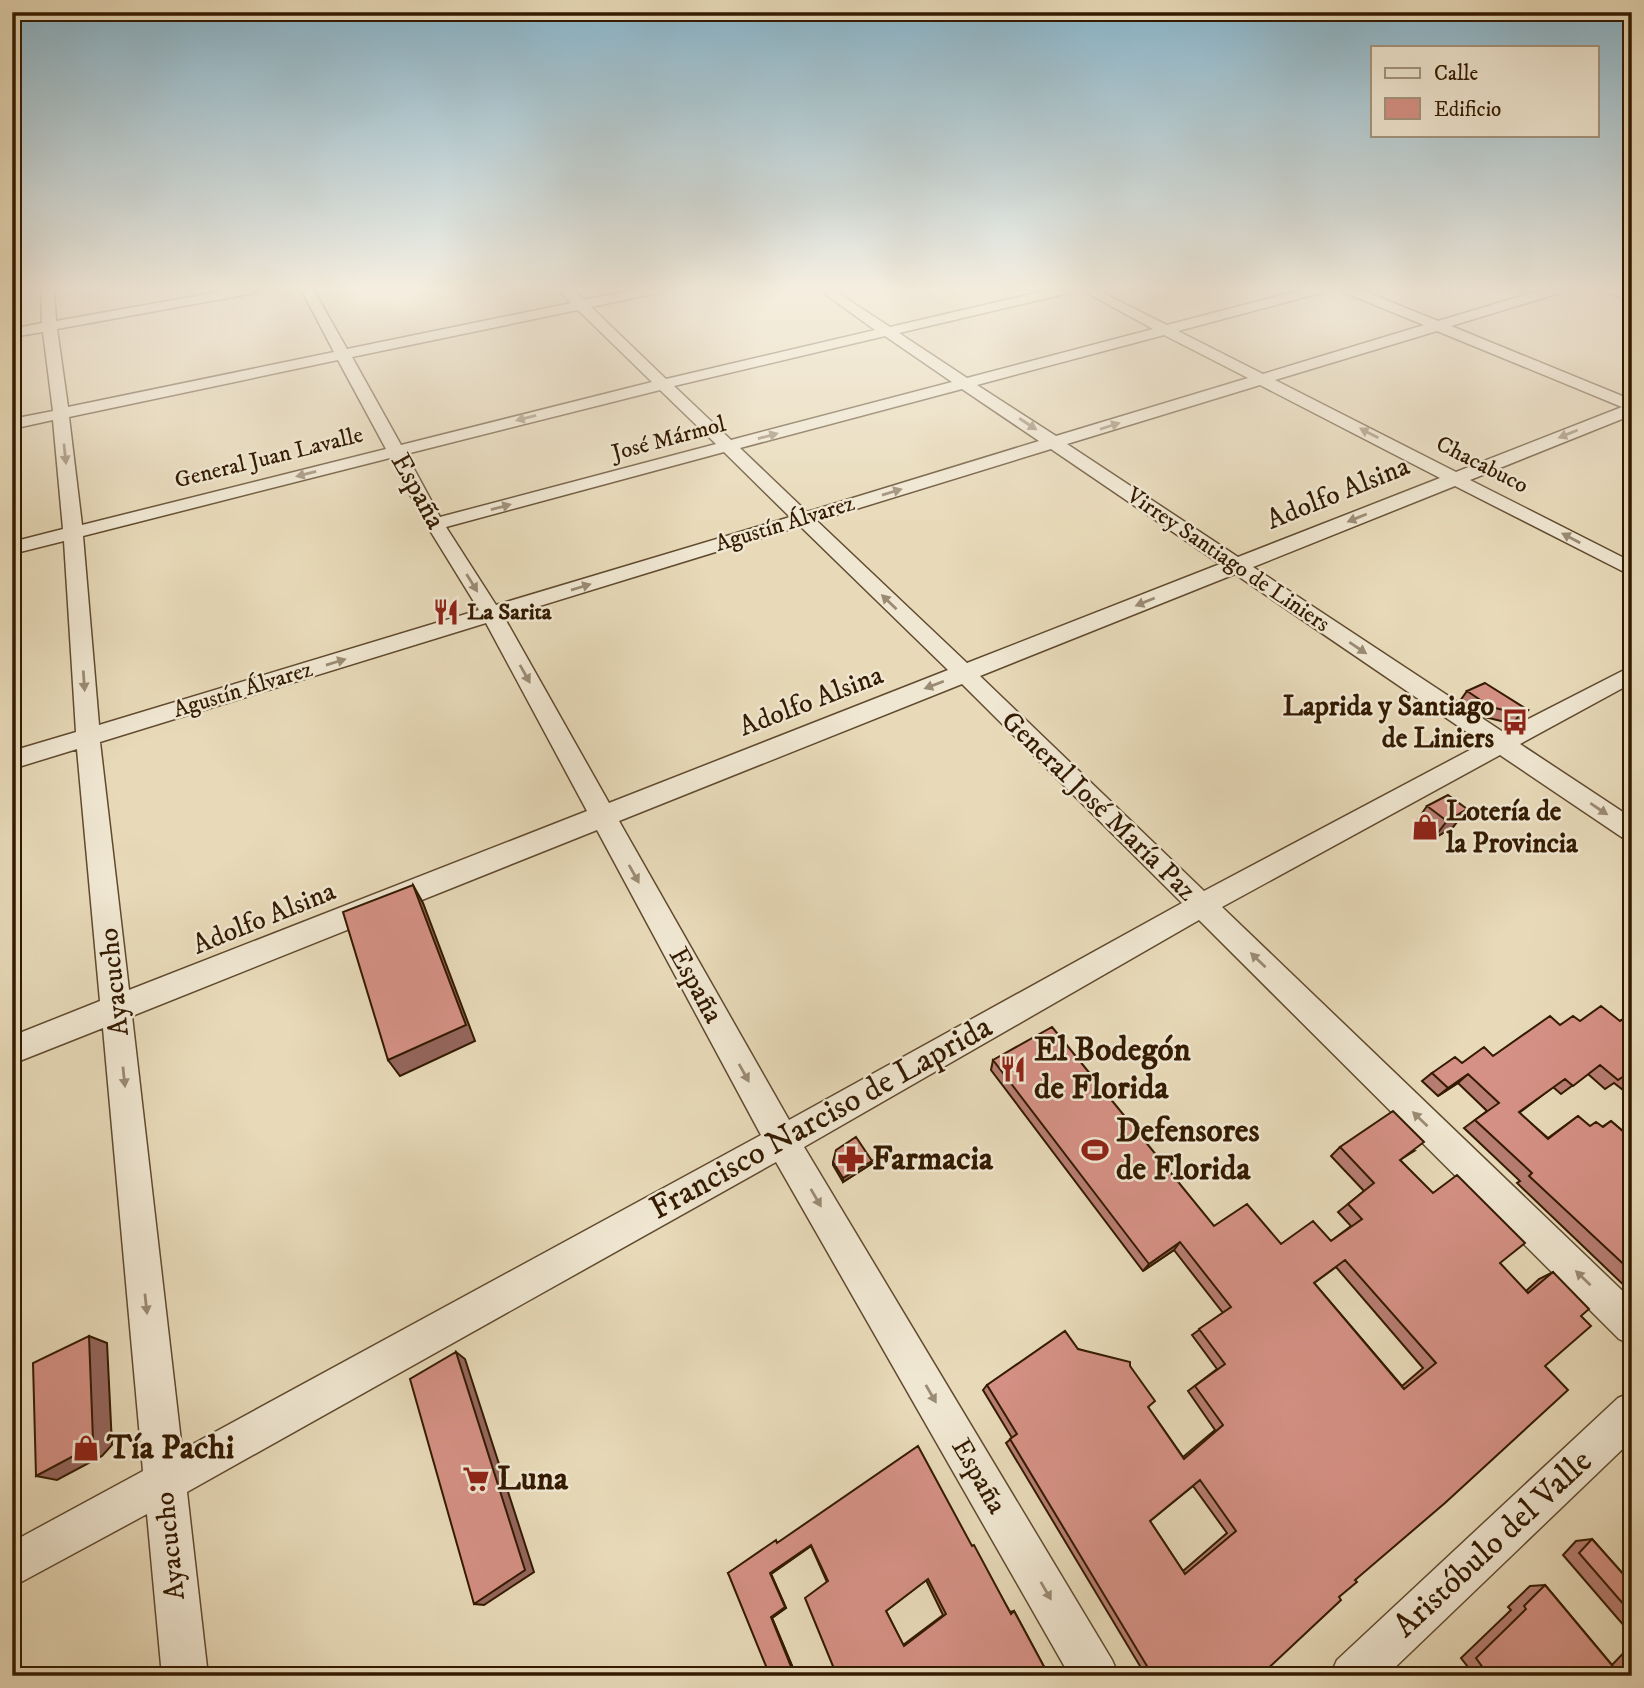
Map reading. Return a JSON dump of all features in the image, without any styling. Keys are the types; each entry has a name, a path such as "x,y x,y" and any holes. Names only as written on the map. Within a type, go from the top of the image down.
{"street":[{"name":"Ayacucho","path":"55,368 73,533 88,737 163,1484 185,1676"},
{"path":"12,424 277,368"},
{"name":"España","path":"349,368 435,524 492,615 781,1139 1096,1676"},
{"name":"General José María Paz","path":"647,368 964,673 1632,1326"},
{"name":"General Juan Lavalle","path":"12,548 733,368"},
{"name":"Virrey Santiago de Liniers","path":"943,368 1632,831"},
{"name":"José Mármol","path":"435,524 1029,368"},
{"name":"Chacabuco","path":"1239,368 1458,478 1632,570"},
{"name":"Agustín Álvarez","path":"12,760 1297,368"},
{"path":"1537,368 1632,408"},
{"name":"Adolfo Alsina","path":"12,1050 1632,408"},
{"name":"Francisco Narciso de Laprida","path":"12,1566 1202,905 1632,673"},
{"name":"Aristóbulo del Valle","path":"1353,1676 1632,1412"}],"building":[{"path":"1485,683 1528,710 1520,714 1491,707 1467,691"},
{"path":"1448,795 1467,809 1447,821 1427,806"},
{"path":"413,885 466,1025 388,1060 343,912"},
{"path":"1601,1006 1620,1021 1632,1013 1632,1078 1627,1074 1618,1080 1600,1065 1573,1086 1565,1079 1519,1112 1548,1139 1578,1116 1590,1126 1596,1122 1603,1127 1611,1121 1632,1139 1632,1272 1529,1176 1532,1173 1475,1120 1499,1103 1468,1074 1448,1088 1432,1073 1455,1057 1462,1063 1484,1047 1493,1056 1550,1016 1560,1025 1573,1016 1580,1021"},
{"path":"1052,1027 1214,1226 1247,1204 1281,1244 1313,1221 1331,1241 1362,1219 1348,1204 1374,1183 1340,1147 1393,1111 1424,1142 1400,1160 1433,1193 1457,1175 1525,1243 1500,1263 1528,1293 1553,1272 1589,1309 1581,1316 1591,1326 1545,1366 1568,1390 1445,1503 1355,1580 1357,1582 1339,1597 1341,1600 1260,1676 1153,1676 1010,1439 1017,1434 987,1385 1065,1331 1078,1349 1130,1362 1130,1366 1155,1401 1148,1407 1184,1459 1223,1425 1195,1386 1225,1364 1199,1329 1231,1307 1180,1242 1149,1264 993,1060","holes":["1345,1260 1436,1363 1404,1389 1314,1283","1200,1480 1236,1531 1185,1574 1150,1521"]},
{"name":"Farmacia","path":"856,1137 872,1161 843,1178 833,1162 836,1150"},
{"path":"89,1336 93,1440 83,1451 36,1476 33,1363"},
{"name":"Luna","path":"456,1352 525,1570 474,1604 410,1379"},
{"path":"918,1446 972,1546 974,1545 1011,1614 1014,1611 1049,1676 837,1676 805,1598 828,1581 811,1545 770,1573 785,1607 771,1617 794,1674 770,1676 728,1573 776,1540 777,1543","holes":["928,1579 946,1614 904,1646 886,1611"]},
{"path":"1592,1539 1632,1584 1632,1614 1579,1553"},
{"path":"1545,1585 1621,1676 1489,1676 1476,1658 1526,1609 1524,1606"},
{"path":"1632,1664 1632,1676 1621,1676"}],"place":[{"name":"La Sarita","path":"446,612"},
{"name":"Laprida y Santiago de Liniers","path":"1515,722"},
{"name":"Lotería de la Provincia","path":"1425,827"},
{"name":"El Bodegón de Florida","path":"1013,1069"},
{"name":"Defensores de Florida","path":"1095,1150"},
{"name":"Farmacia","path":"851,1159"},
{"name":"Tía Pachi","path":"86,1448"},
{"name":"Luna","path":"476,1479"}]}
